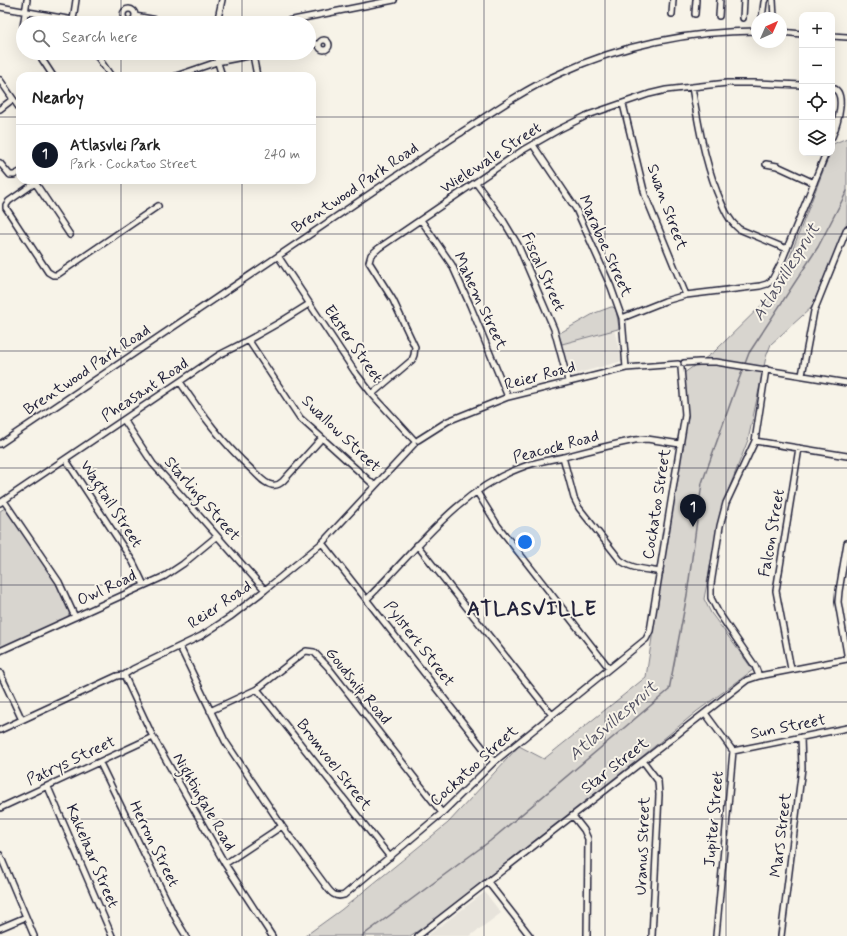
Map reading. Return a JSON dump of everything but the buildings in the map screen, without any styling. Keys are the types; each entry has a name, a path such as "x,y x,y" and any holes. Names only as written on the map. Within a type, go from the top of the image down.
{"street":[{"path":"24,16 27,0"},
{"path":"74,16 76,0"},
{"path":"219,16 222,0"},
{"path":"313,16 394,0"},
{"path":"672,14 673,0"},
{"path":"695,14 696,0"},
{"path":"719,16 720,0"},
{"path":"743,18 744,0"},
{"path":"763,12 765,0"},
{"path":"773,0 774,12"},
{"path":"0,7 50,16"},
{"name":"Brentwood Park Road","path":"0,444 503,105 530,89 561,73 600,57 626,49 680,37 751,31"},
{"path":"787,33 799,34"},
{"path":"835,36 847,38"},
{"path":"43,60 50,72"},
{"path":"100,60 108,72"},
{"path":"188,72 227,60"},
{"path":"254,60 256,72"},
{"path":"217,62 221,72"},
{"path":"0,80 16,103"},
{"name":"Wielewale Street","path":"372,394 412,360 415,347 393,300 369,262 371,256 379,248 523,150 558,130 588,116 649,94 666,90 733,83 799,85"},
{"path":"692,87 702,144 711,177 725,211 732,223 739,229 787,249"},
{"path":"835,89 844,92 845,104 835,129"},
{"path":"0,109 13,99"},
{"name":"Swan Street","path":"622,104 645,195 686,295"},
{"name":"Maraboe Street","path":"534,145 576,209 610,287 622,318 626,368"},
{"path":"622,318 665,301 686,295 767,284 772,280 787,249 825,156"},
{"path":"0,164 10,175 16,174"},
{"path":"766,164 777,166 814,183"},
{"name":"Fiscal Street","path":"476,183 503,220 518,245 554,329 568,382"},
{"path":"30,184 9,201 6,208 48,272 53,275 57,275 158,206"},
{"path":"36,184 70,235"},
{"name":"Mahem Street","path":"422,220 452,265 508,397"},
{"path":"802,375 814,311 847,229"},
{"name":"Ekster Street","path":"278,256 355,372 372,394 415,442"},
{"name":"Pheasant Road","path":"2,502 219,355 249,341 309,304"},
{"name":"Swallow Street","path":"249,341 296,412 322,438 375,486"},
{"name":"Reier Road","path":"0,730 124,674 201,636 222,623 322,543 415,442 448,421 508,397 626,368 716,362 737,364 847,383"},
{"name":"Cockatoo Street","path":"180,646 225,741 282,826 326,886 336,896 346,894 442,813 494,762 646,639 650,631 685,415 681,365"},
{"path":"758,676 755,666 718,612 711,598 711,584 720,526 726,503 755,441 766,370"},
{"path":"180,382 218,435 264,482 271,485 278,485 283,481 322,438"},
{"name":"Starling Street","path":"124,420 153,464 265,590"},
{"name":"Peacock Road","path":"367,599 458,505 499,478 519,468 542,461 634,440 647,439 680,444"},
{"path":"755,441 847,456"},
{"name":"Falcon Street","path":"791,669 776,591 799,448"},
{"path":"563,457 574,498 579,508 620,560 626,565 632,567 660,572"},
{"name":"Wagtail Street","path":"66,460 133,562 144,585"},
{"path":"477,492 498,526 609,668"},
{"path":"2,502 59,582 75,617"},
{"name":"Owl Road","path":"0,651 165,576 183,564 217,536"},
{"name":"Pylstert Street","path":"322,543 494,762"},
{"path":"847,543 838,602 847,654"},
{"path":"418,545 552,715"},
{"name":"Goudsnip Road","path":"210,712 257,689 303,653 309,651 317,654 442,813"},
{"name":"Star Street","path":"418,936 751,678 847,658"},
{"path":"0,673 22,720"},
{"name":"Nightingale Road","path":"124,674 153,737 225,864 272,936"},
{"name":"Bromvoel Street","path":"257,689 390,857"},
{"name":"Jupiter Street","path":"705,713 733,751 716,936"},
{"name":"Sun Street","path":"733,751 847,728"},
{"name":"Patrys Street","path":"0,808 100,763 153,737"},
{"name":"Mars Street","path":"781,936 802,768 801,737"},
{"name":"Uranus Street","path":"643,761 658,781 659,795 652,936"},
{"name":"Herron Street","path":"100,763 177,921 186,936"},
{"name":"Kakelaar Street","path":"48,787 112,936"},
{"path":"572,816 584,830 588,838 587,936"},
{"path":"225,864 282,826"},
{"path":"0,855 34,936"},
{"path":"488,882 530,936"},
{"path":"0,928 26,917"}],"shaded area":[{"path":"847,138 847,222 812,307 771,344 766,357 748,440 721,509 704,599 711,613 753,670 696,712 442,915 410,936 305,936 341,910 448,823 519,746 544,759 646,677 687,418 684,373 714,352 777,290 829,156 835,156 835,143"},
{"path":"611,307 616,310 619,327 618,329 562,344 558,334 595,313"},
{"path":"614,330 622,361 575,374 572,360 567,362 562,344"},
{"path":"5,508 58,584 70,612 67,618 0,648 0,511"},
{"path":"485,892 501,913 470,936 427,936"}],"waterway":[{"name":"Atlasvillespruit","path":"362,936 490,841 669,690 687,595 702,483 738,382 749,353 818,247 847,191"}],"place":[{"name":"Atlasvlei Park","path":"693,527"}],"district":[{"name":"ATLASVILLE","path":"532,609"}]}
